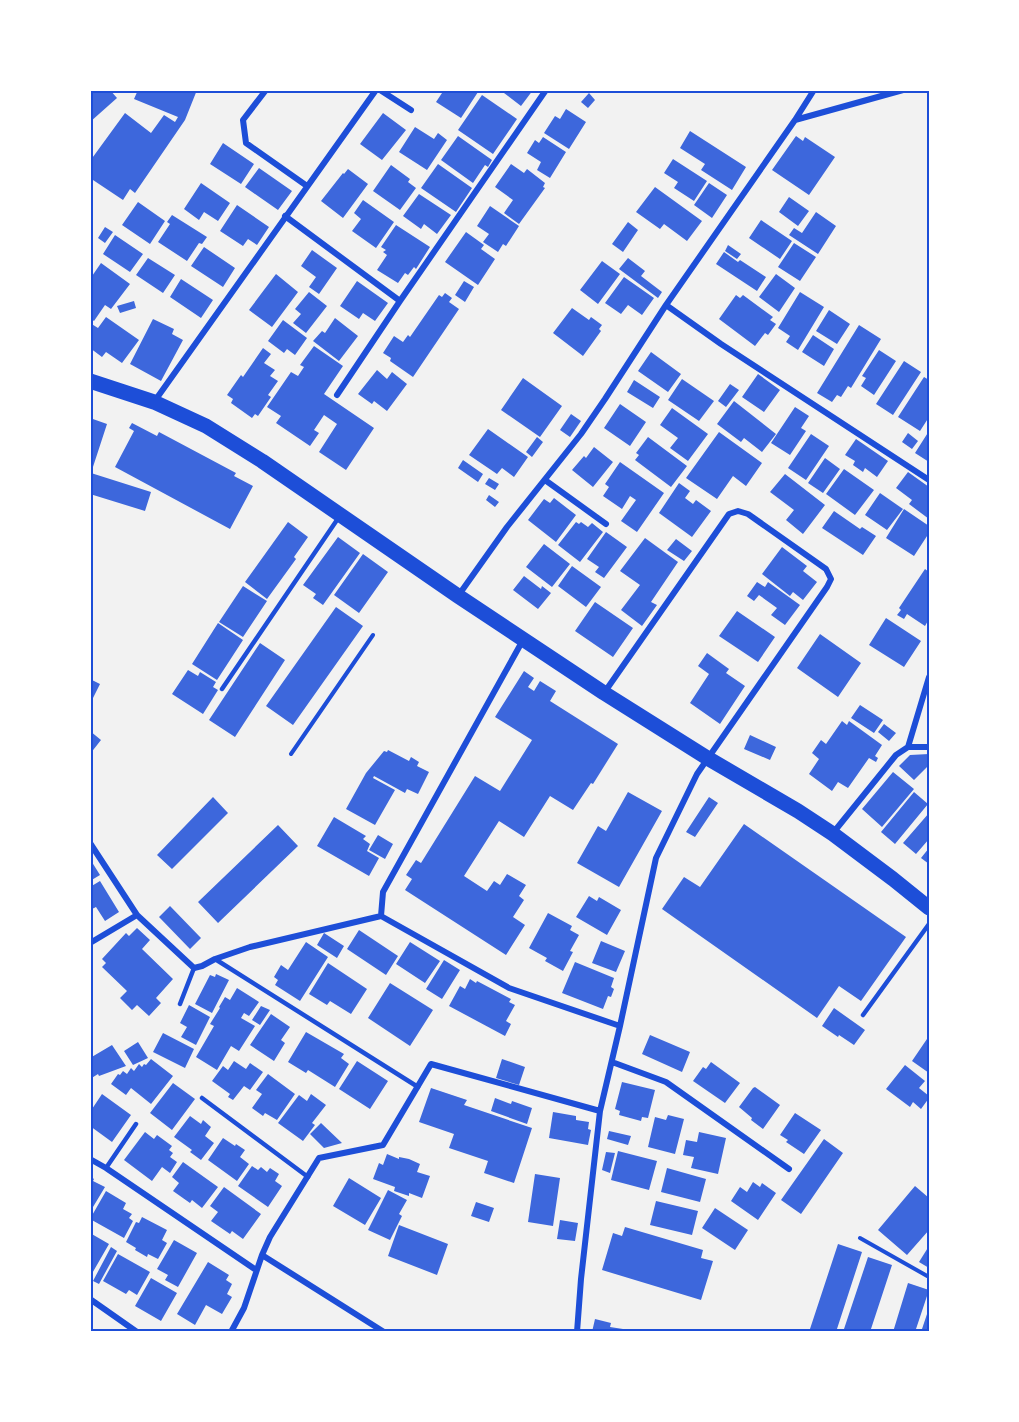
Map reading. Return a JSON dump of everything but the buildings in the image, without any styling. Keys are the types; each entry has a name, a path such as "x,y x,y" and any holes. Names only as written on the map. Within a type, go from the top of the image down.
{"main road":[{"path":"90,381 154,402 215,432 262,461 604,693 709,759 798,810 929,908"}],"street":[{"path":"266,90 243,120 246,142 307,186"},
{"path":"154,402 285,216 378,90 411,110"},
{"path":"337,395 546,90"},
{"path":"458,596 507,527 581,434 666,305 814,90"},
{"path":"795,120 903,90"},
{"path":"285,216 400,301"},
{"path":"666,305 721,344 929,480"},
{"path":"545,480 606,524"},
{"path":"577,1332 600,1111 656,858 694,779 827,587 831,579 826,569 747,514 738,511 729,514 604,693"},
{"path":"381,915 383,892 523,640"},
{"path":"908,747 929,677"},
{"path":"833,834 896,755 908,747 929,747"},
{"path":"90,843 137,915 194,968 215,958 250,947 381,915 509,988 620,1026"},
{"path":"90,944 137,915"},
{"path":"612,1062 666,1082 789,1168"},
{"path":"231,1332 244,1308 270,1237 319,1158 383,1145 431,1064 600,1111"},
{"path":"90,1159 256,1270"},
{"path":"262,1255 384,1332"},
{"path":"90,1299 137,1332"}],"lane":[{"path":"222,689 341,515"},
{"path":"863,1015 929,924"},
{"path":"215,958 418,1087"},
{"path":"180,1004 194,968"},
{"path":"202,1098 308,1177"},
{"path":"106,1168 136,1124"}],"path":[{"path":"291,754 372,635"},
{"path":"860,1238 929,1277"}]}
